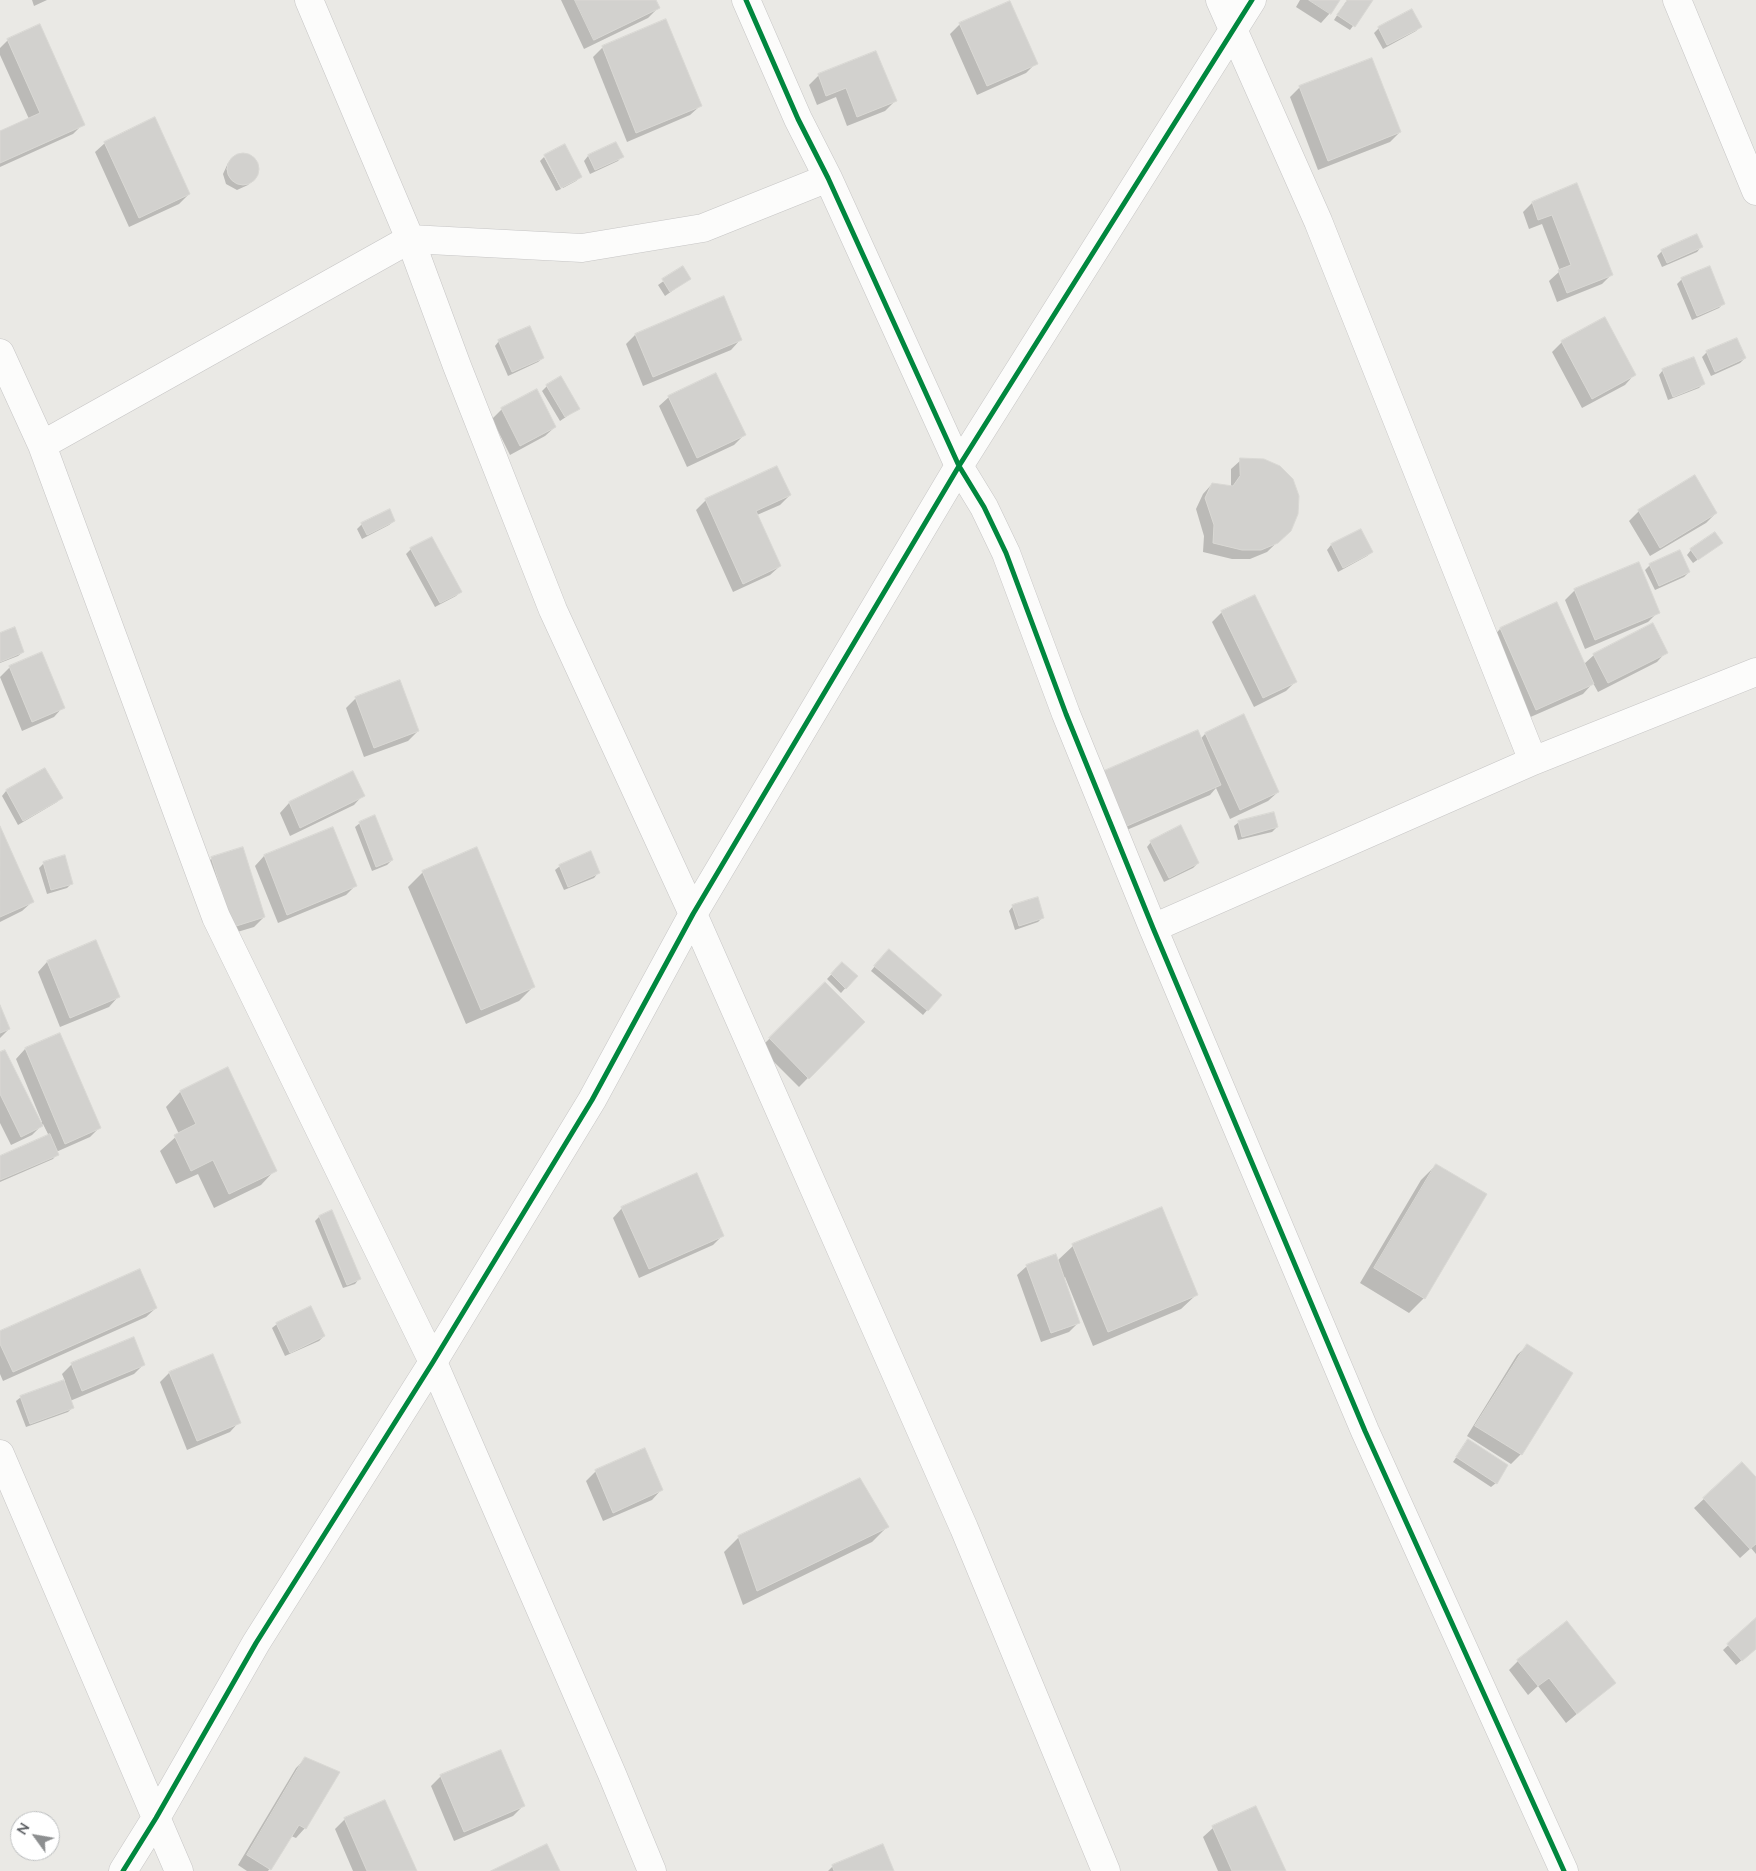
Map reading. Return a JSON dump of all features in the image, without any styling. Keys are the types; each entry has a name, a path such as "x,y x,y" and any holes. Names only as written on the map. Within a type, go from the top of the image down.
{"street":[{"path":"309,0 410,238 457,366 553,610 693,914 964,1528 1106,1871"},
{"path":"746,0 798,119 828,178 959,466 984,507 1006,553 1066,714 1153,928 1365,1431 1564,1871"},
{"path":"1220,0 1318,221 1532,761"},
{"path":"123,1871 156,1818 256,1643 433,1362 592,1100 693,914 959,466 1252,0"},
{"path":"1677,0 1756,191"},
{"path":"42,445 410,238 582,248 702,228 828,178"},
{"path":"0,354 42,445 216,917 433,1362 612,1774 652,1871"},
{"path":"1153,928 1532,761 1756,672"},
{"path":"0,1454 179,1871"}],"building":[{"path":"575,0 656,0 660,8 594,40"},
{"path":"1309,0 1340,0 1331,14"},
{"path":"1348,0 1373,0 1355,27 1337,15"},
{"path":"1010,1 1038,64 987,86 959,23"},
{"path":"1412,9 1422,27 1387,45 1378,27"},
{"path":"666,19 702,106 636,133 602,46"},
{"path":"40,24 85,125 0,163 0,131 40,113 7,39"},
{"path":"876,51 897,101 857,117 846,88 826,96 818,74"},
{"path":"1372,58 1401,132 1328,161 1299,86"},
{"path":"155,117 190,194 139,218 104,142"},
{"path":"616,142 624,157 595,170 588,155"},
{"path":"565,144 582,177 561,188 544,155"},
{"path":"243,153 249,154 254,158 258,163 258,175 254,180 249,184 243,185 237,184 232,180 228,175 227,169 228,163 232,158 237,154"},
{"path":"1577,183 1613,275 1567,293 1558,270 1571,265 1552,215 1538,220 1532,202"},
{"path":"1697,234 1703,247 1667,263 1661,250"},
{"path":"683,266 691,279 670,292 662,279"},
{"path":"1710,266 1725,304 1697,316 1681,278"},
{"path":"724,296 742,340 653,377 635,334"},
{"path":"1605,317 1636,375 1592,399 1561,341"},
{"path":"530,326 544,358 512,372 498,340"},
{"path":"1737,338 1746,358 1715,372 1706,351"},
{"path":"1694,357 1705,384 1673,397 1662,369"},
{"path":"716,373 746,435 697,458 668,396"},
{"path":"561,376 580,409 565,417 546,385"},
{"path":"537,389 556,427 520,446 501,408"},
{"path":"1240,458 1264,459 1280,466 1293,479 1299,496 1298,514 1291,531 1278,543 1261,550 1242,550 1213,543 1214,525 1205,498 1212,483 1233,486 1240,476"},
{"path":"777,466 791,495 756,511 781,566 743,584 705,499"},
{"path":"1695,475 1717,513 1660,548 1638,510"},
{"path":"390,509 395,521 367,535 361,523"},
{"path":"1361,529 1373,552 1343,568 1331,544"},
{"path":"1715,532 1723,543 1698,560 1690,549"},
{"path":"432,537 462,592 440,603 410,548"},
{"path":"1680,550 1690,572 1659,586 1649,564"},
{"path":"1639,562 1660,613 1595,640 1574,589"},
{"path":"1255,595 1297,682 1263,698 1221,611"},
{"path":"1557,602 1594,684 1536,710 1500,628"},
{"path":"1653,623 1668,653 1608,683 1593,654"},
{"path":"15,627 24,652 0,662 0,633"},
{"path":"42,652 65,708 32,722 9,666"},
{"path":"400,680 419,731 374,748 355,697"},
{"path":"1244,714 1279,792 1240,810 1205,733"},
{"path":"1198,730 1221,785 1120,829 1097,774"},
{"path":"45,768 63,798 23,821 6,790"},
{"path":"353,771 365,796 300,828 289,802"},
{"path":"1274,812 1278,827 1242,837 1238,821"},
{"path":"375,815 393,860 376,867 359,822"},
{"path":"1181,825 1199,863 1169,878 1150,841"},
{"path":"0,826 34,902 0,917"},
{"path":"333,827 357,886 287,915 264,855"},
{"path":"243,847 265,917 233,927 211,857"},
{"path":"477,847 535,987 481,1010 422,871"},
{"path":"591,851 600,873 568,887 559,865"},
{"path":"65,855 73,884 51,890 43,862"},
{"path":"1038,897 1044,918 1019,926 1012,905"},
{"path":"96,940 120,997 70,1018 47,961"},
{"path":"889,949 942,995 928,1011 874,966"},
{"path":"842,962 858,976 846,989 831,974"},
{"path":"825,982 865,1022 809,1079 769,1038"},
{"path":"0,1005 10,1029 0,1033"},
{"path":"60,1033 101,1128 65,1144 25,1048"},
{"path":"5,1050 43,1126 21,1137 0,1094 0,1052"},
{"path":"228,1067 277,1171 229,1194 213,1160 191,1171 174,1135 196,1124 180,1091"},
{"path":"50,1134 59,1155 0,1180 0,1156"},
{"path":"1436,1164 1487,1194 1425,1299 1374,1268"},
{"path":"697,1173 724,1236 649,1269 621,1207"},
{"path":"1162,1207 1198,1295 1108,1332 1072,1244"},
{"path":"332,1210 361,1279 347,1285 319,1216"},
{"path":"1056,1254 1080,1323 1051,1333 1026,1265"},
{"path":"140,1269 157,1308 13,1372 0,1344 0,1331"},
{"path":"311,1306 325,1336 290,1353 276,1323"},
{"path":"134,1337 145,1365 82,1391 71,1363"},
{"path":"1527,1344 1573,1373 1522,1455 1475,1426"},
{"path":"213,1354 241,1423 197,1441 169,1372"},
{"path":"64,1380 74,1408 30,1424 20,1396"},
{"path":"1468,1439 1508,1465 1497,1484 1456,1457"},
{"path":"645,1448 663,1490 613,1513 595,1470"},
{"path":"1742,1462 1756,1477 1756,1544 1750,1549 1703,1498"},
{"path":"860,1478 889,1527 757,1591 738,1536"},
{"path":"1756,1618 1756,1649 1742,1661 1727,1644"},
{"path":"1567,1621 1616,1683 1577,1714 1549,1678 1538,1686 1517,1660"},
{"path":"501,1750 525,1806 464,1832 440,1775"},
{"path":"305,1757 340,1772 306,1829 299,1825 271,1870 247,1855"},
{"path":"385,1800 417,1871 367,1871 344,1818"},
{"path":"1256,1806 1286,1871 1232,1871 1212,1826"},
{"path":"547,1844 560,1871 491,1871"},
{"path":"883,1844 894,1871 834,1871 832,1865"}],"cycle path":[{"path":"746,0 798,119 828,178 959,466 984,507 1006,553 1066,714 1153,928 1365,1431 1564,1871"},
{"path":"123,1871 156,1818 256,1643 433,1362 592,1100 693,914 959,466 1252,0"}]}
